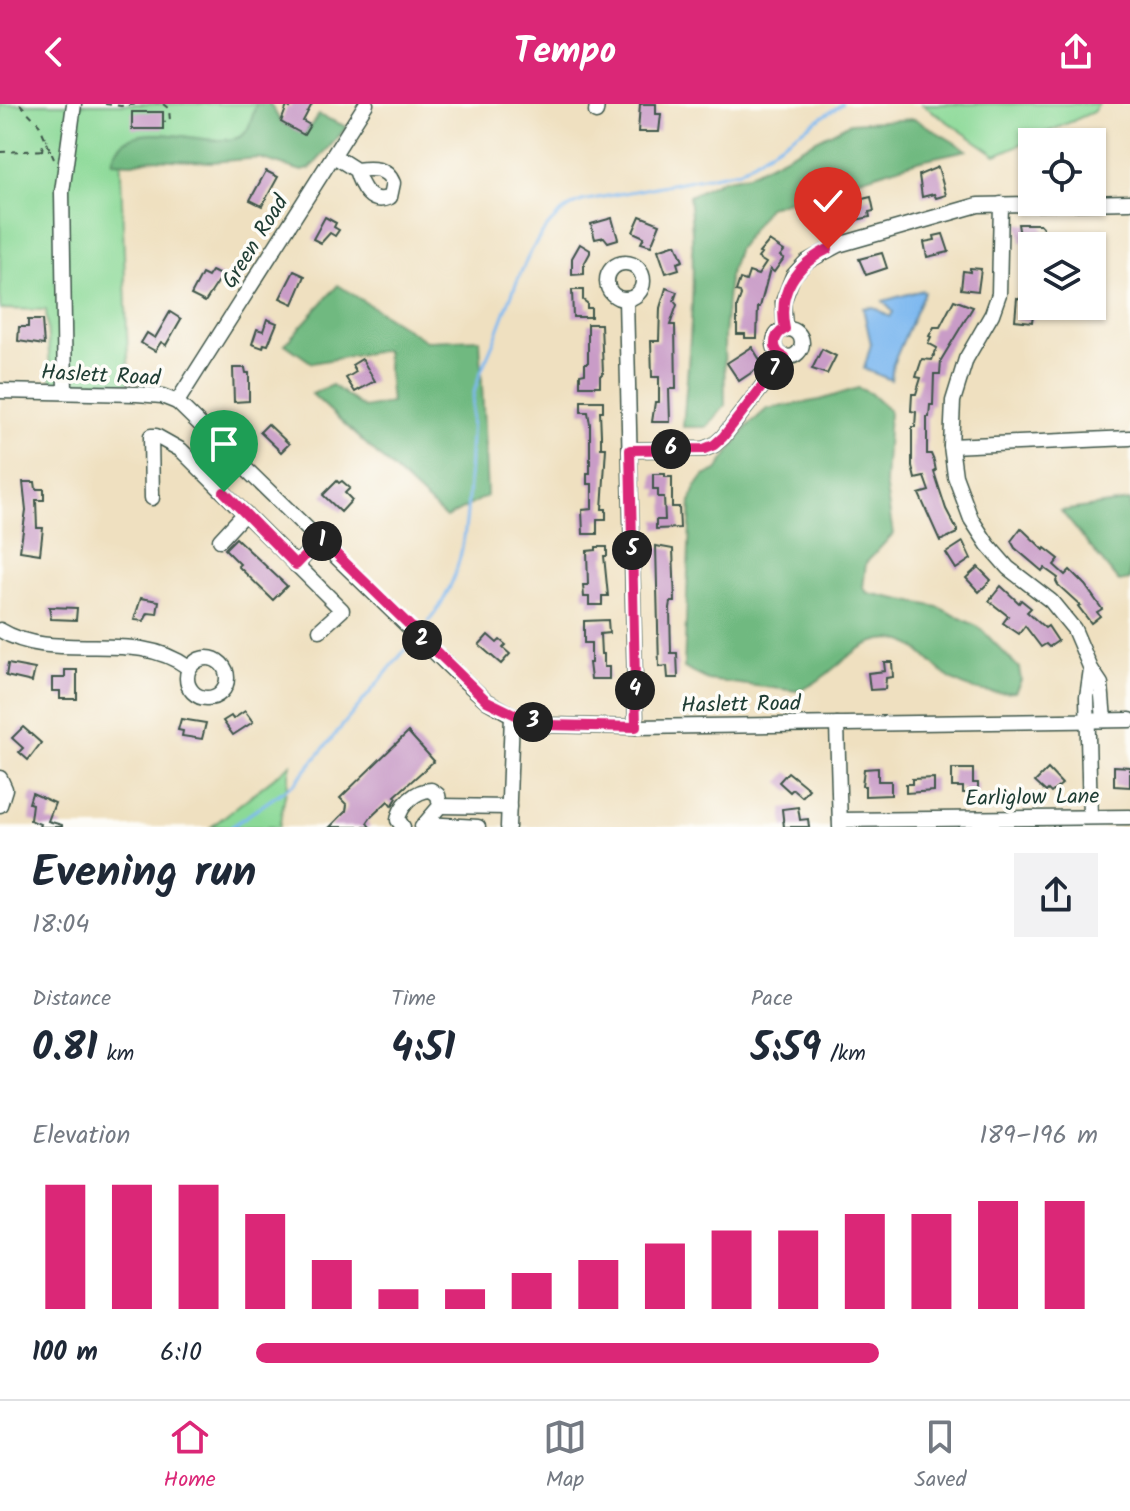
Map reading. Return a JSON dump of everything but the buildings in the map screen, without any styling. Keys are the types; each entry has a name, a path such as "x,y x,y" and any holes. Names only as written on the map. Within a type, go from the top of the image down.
{"street":[{"path":"65,392 62,192 74,104"},
{"name":"Green Road","path":"177,402 366,104"},
{"path":"334,156 356,170"},
{"path":"785,329 783,302 789,284 799,269 821,253 847,242 969,207 1130,202"},
{"path":"1001,204 999,294 961,373 953,401 951,446 959,491 979,532 1008,568 1051,601 1067,619 1103,690 1104,720"},
{"path":"626,299 636,727"},
{"path":"630,450 699,449 721,440 785,357 796,355 803,344 797,332 785,329 777,334 774,342 777,351 785,357"},
{"name":"Haslett Road","path":"0,391 137,394 162,396 177,402 459,676 487,701 512,715 547,725 636,727 1130,720"},
{"path":"152,498 151,436 156,436 181,450 342,610 320,630"},
{"path":"951,446 1130,438"},
{"path":"220,540 245,513"},
{"path":"296,565 321,539"},
{"path":"0,630 31,643 140,648 171,657 189,668"},
{"path":"1090,816 1088,683 1091,669"},
{"path":"508,827 512,715"},
{"path":"837,724 840,824"},
{"path":"0,778 5,794 0,805"},
{"path":"399,825 402,808 422,790 435,792 440,799 440,806 424,826"},
{"path":"440,806 509,807"},
{"name":"Earliglow Lane","path":"840,824 990,823 1090,816 1130,817"},
{"path":"424,826 478,827"}],"path":[{"path":"20,104 48,139 55,163"},
{"path":"105,104 141,104"},
{"path":"163,104 169,109 170,121 163,122"},
{"path":"42,151 43,143 48,139"},
{"path":"0,152 52,149"}],"green space":[{"path":"0,104 267,104 242,143 120,149 129,384 51,383 46,310 0,309"},
{"path":"256,104 270,104 281,122 304,134 319,115 347,127 310,169 302,171 259,158 211,162 152,159 132,163 112,162 120,145 135,137 153,134 233,139 247,130"},
{"path":"922,104 1099,104 1093,112 1057,128 1018,128 1018,145 996,155"},
{"path":"915,119 967,150 921,160 768,207 737,250 729,277 724,337 725,406 707,427 683,427 693,283 689,196 722,180 748,175 850,123"},
{"path":"338,285 426,341 480,339 487,496 446,518 312,394 332,385 364,408 391,403 386,350 312,363 285,344"},
{"path":"858,388 870,393 889,411 885,483 893,534 866,563 863,588 868,593 938,607 979,627 1019,668 1021,680 1015,692 987,691 960,684 910,644 892,639 859,649 819,680 797,691 708,680 684,668 691,500 695,488 704,476 717,470 748,426 767,409 820,400"},
{"path":"1130,501 1130,580 1119,582 1061,511"},
{"path":"291,764 279,827 211,827"}],"water":[{"path":"924,292 893,364 891,380 864,369 871,344 863,308 873,307 890,317 893,312 883,301"}],"waterway":[{"path":"429,621 453,579 465,533 476,386 527,258 550,223 582,201 739,171 842,104"},
{"path":"231,827 295,783 405,650"}],"route":[{"path":"224,492 296,565 321,539 487,701 512,715 547,725 636,727 630,450 704,449 721,440 785,357 777,351 774,342 777,334 785,329 783,302 793,276 806,262 828,249"}]}
